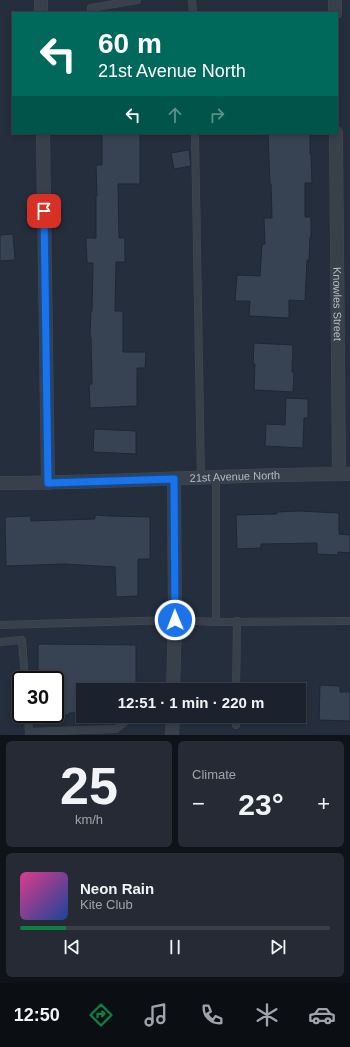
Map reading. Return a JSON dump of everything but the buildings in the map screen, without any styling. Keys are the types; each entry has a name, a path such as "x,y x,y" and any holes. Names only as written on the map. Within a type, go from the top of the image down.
{"street":[{"path":"41,0 41,12"},
{"path":"335,0 335,12"},
{"path":"43,134 48,483"},
{"name":"Knowles Street","path":"336,134 345,474"},
{"name":"21st Avenue North","path":"0,483 48,483 345,474"},
{"path":"173,683 175,620 174,479"},
{"path":"172,723 172,735"}],"lane":[{"path":"91,12 91,8 137,0"},
{"path":"192,0 192,12"},
{"path":"195,134 201,478"},
{"path":"216,477 216,622"},
{"path":"0,625 175,620 216,622 350,621"},
{"path":"236,683 237,622"},
{"path":"0,642 22,640 24,671"},
{"path":"28,723 29,733 116,729 123,723"}],"route":[{"path":"44,211 48,483 174,479 175,620"}]}
